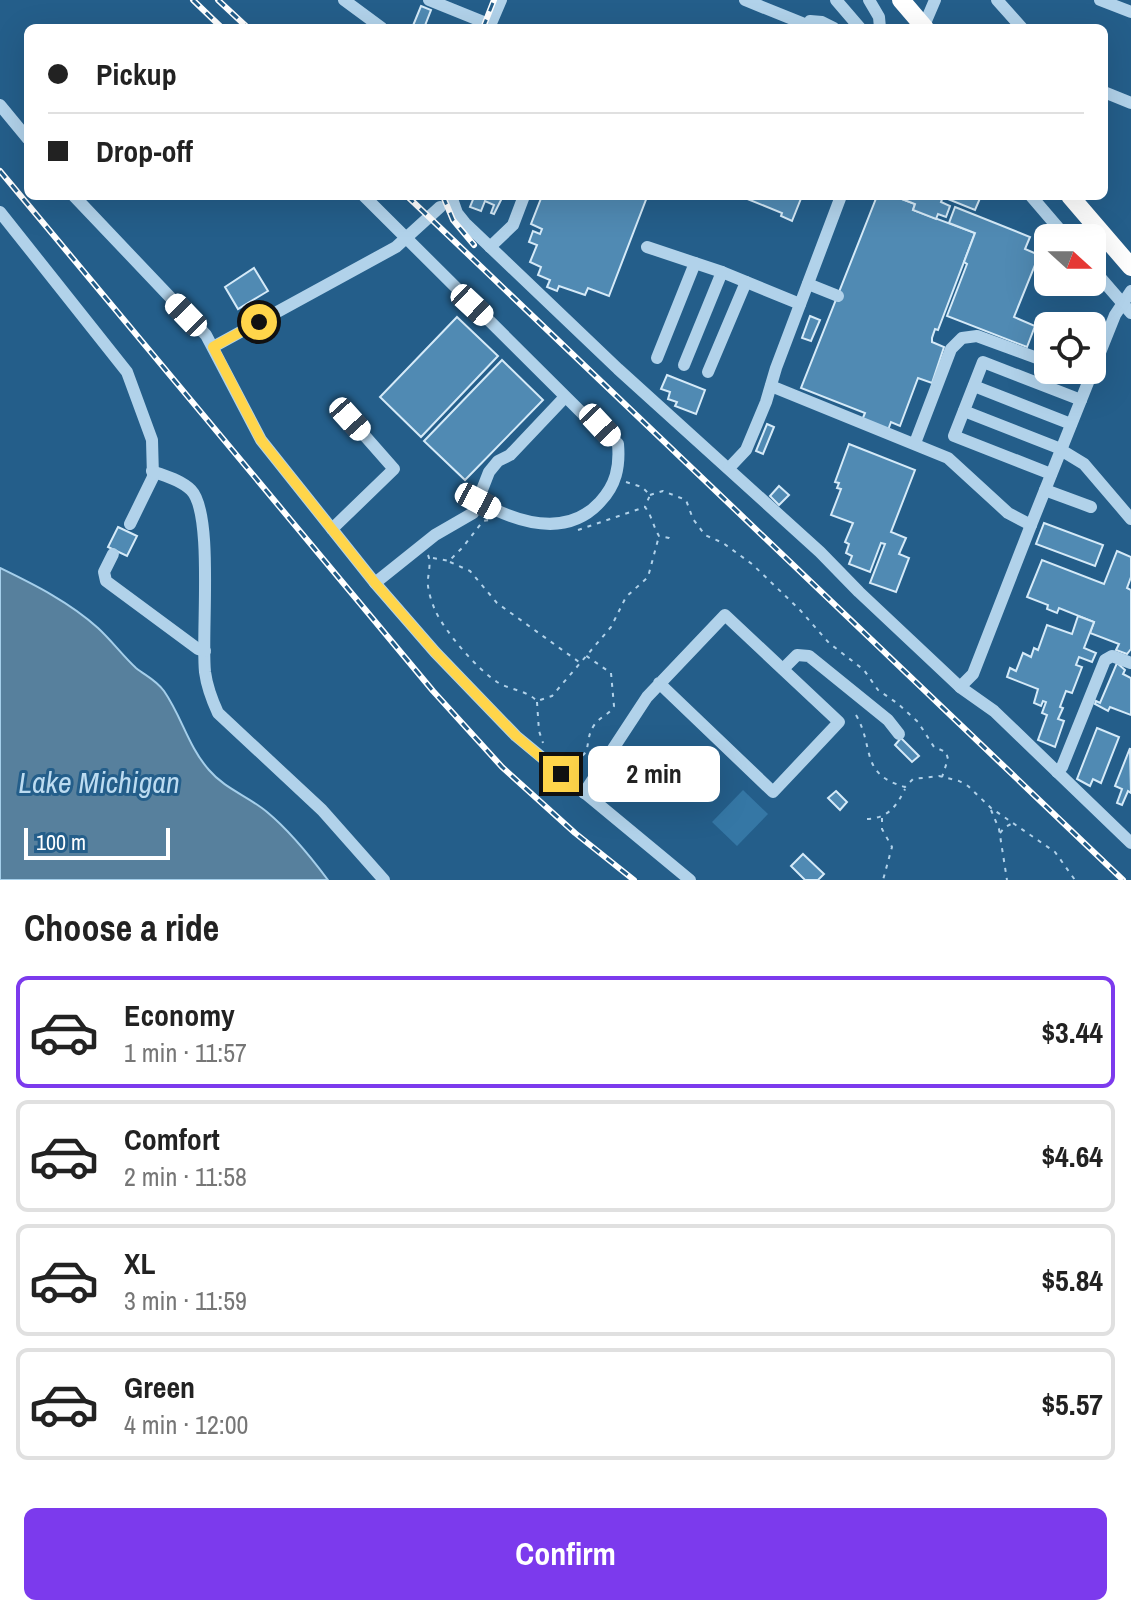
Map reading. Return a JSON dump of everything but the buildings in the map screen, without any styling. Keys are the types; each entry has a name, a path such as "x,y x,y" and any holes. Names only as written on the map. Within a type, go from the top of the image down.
{"highway":[{"path":"901,0 921,24"},
{"path":"1074,200 1130,263"}],"street":[{"path":"344,0 377,24"},
{"path":"429,0 485,24"},
{"path":"491,24 501,0"},
{"path":"745,0 801,24"},
{"path":"836,0 857,24"},
{"path":"869,0 881,24"},
{"path":"926,24 935,0"},
{"path":"997,0 1018,24"},
{"path":"1100,0 1131,12"},
{"path":"1108,94 1131,103"},
{"path":"0,105 24,134"},
{"path":"80,200 206,335 261,440 375,583 435,652 516,736 690,880"},
{"path":"368,200 565,397 618,444 618,476 592,511 575,521 551,524 522,521 478,501"},
{"path":"490,247 513,225 522,200"},
{"path":"729,468 746,450 840,200"},
{"path":"1034,200 1055,224"},
{"path":"213,347 396,247 448,202 465,223 618,369 729,468 960,687 994,711 1131,843"},
{"path":"0,212 127,372 152,440 153,477 130,524"},
{"path":"647,247 722,272 800,304"},
{"path":"657,358 695,263"},
{"path":"684,365 722,272"},
{"path":"708,372 746,282"},
{"path":"808,284 838,296"},
{"path":"1106,284 1127,308"},
{"path":"1106,337 1115,315 1127,308 1131,291"},
{"path":"915,443 951,349 962,338 977,336 1034,357"},
{"path":"1051,474 954,436 983,362 1081,400"},
{"path":"960,687 973,674 1087,384"},
{"path":"771,386 948,458 1008,513 1031,525"},
{"path":"974,386 1071,424"},
{"path":"375,583 421,547 473,513 489,472 498,461 510,455 565,397"},
{"path":"964,411 1061,450 1084,464 1131,519"},
{"path":"332,529 394,469 350,419"},
{"path":"152,471 193,490 201,509 205,651 209,695 218,713 322,810 384,880"},
{"path":"1045,490 1091,507"},
{"path":"113,554 104,572 106,581 198,649 205,651"},
{"path":"584,793 659,683 725,615 839,722 773,792 659,683"},
{"path":"783,669 797,655 809,656 888,720 899,734"},
{"path":"1057,772 1062,767 1105,660 1112,656 1131,663"}],"path":[{"path":"618,476 642,487 650,495"},
{"path":"650,495 663,491 686,500 693,519 705,535 723,543 752,564 829,643 864,670 878,690 918,722 934,747 948,754 942,777"},
{"path":"537,701 552,696 611,627 626,597 648,577 659,536 645,507 650,495"},
{"path":"659,536 674,542"},
{"path":"421,547 430,558 428,585 437,615 461,647 498,683 529,694 537,701 539,731 542,742 549,749"},
{"path":"449,561 470,571 497,603 580,663"},
{"path":"555,756 570,759 583,756 590,743 590,731 598,719 606,716 614,706 611,673 585,655"},
{"path":"856,715 869,761 883,779 905,787"},
{"path":"867,819 882,818 897,805 905,787 913,779 942,777 959,781 991,808 1055,852 1075,880"},
{"path":"991,808 1000,833 1007,880"},
{"path":"882,818 882,829 892,847 883,880"},
{"path":"1000,833 1014,823"}],"shaded area":[{"path":"743,790 768,814 737,846 712,822"}],"water":[{"name":"Lake Michigan","path":"0,568 75,610 98,628 136,668 158,684 209,770 275,819 328,880 0,880"}],"railway":[{"path":"193,0 218,24"},
{"path":"218,0 244,24"},
{"path":"485,24 494,0"},
{"path":"0,171 24,200"},
{"path":"24,200 433,691 502,767 575,833 634,880"},
{"path":"411,200 1123,880"},
{"path":"445,200 453,220 474,245"}],"route":[{"path":"259,322 213,347 261,440 375,583 435,652 516,736 561,774"}]}
